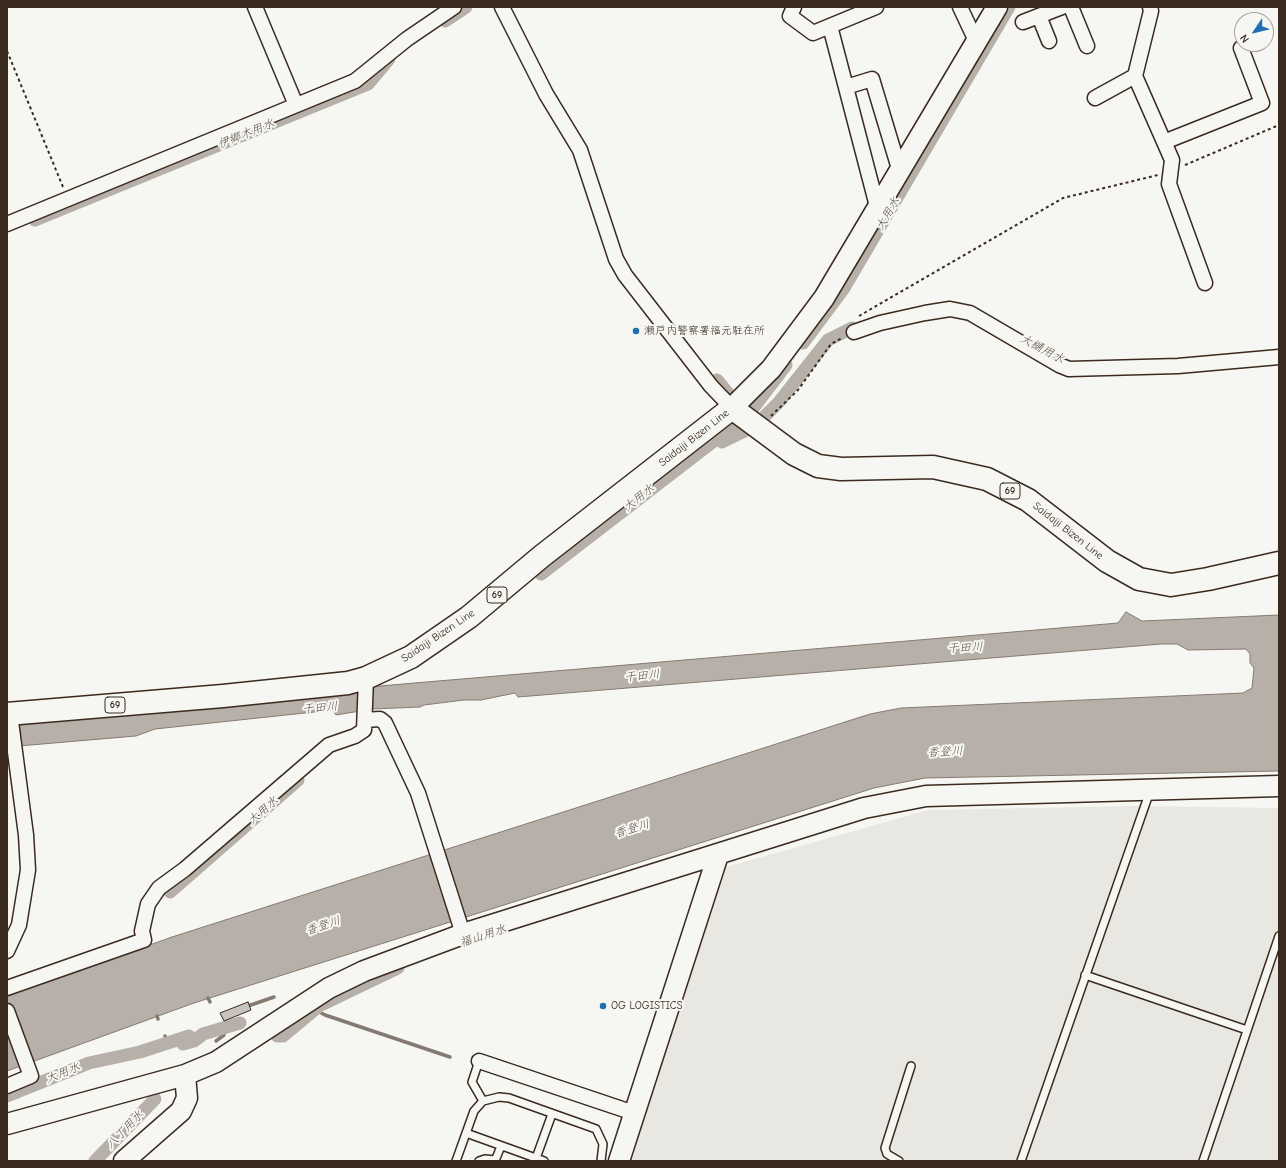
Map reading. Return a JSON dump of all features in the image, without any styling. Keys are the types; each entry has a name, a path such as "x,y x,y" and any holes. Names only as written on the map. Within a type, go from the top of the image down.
{"main road":[{"name":"Saidaiji Bizen Line","path":"9,716 367,682 411,657 469,617 542,556 732,408 794,454 818,466 841,469 932,468 987,479 1028,500 1107,561 1139,579 1170,585 1208,580 1279,563"}],"street":[{"path":"255,7 296,105"},
{"path":"7,224 355,81 407,39 454,7"},
{"path":"502,7 546,94 580,150 616,259 626,275 711,386 732,408 771,369 824,298 878,210 997,7"},
{"path":"794,7 790,16 813,33 870,8"},
{"path":"960,7 976,41"},
{"path":"1023,22 1062,7"},
{"path":"1071,7 1087,46"},
{"path":"1150,7 1151,11 1135,76 1172,160 1169,184 1205,283"},
{"path":"1039,16 1049,42"},
{"path":"830,26 878,210"},
{"path":"1164,142 1262,103 1243,52"},
{"path":"1095,98 1135,76"},
{"path":"846,87 872,79 900,172"},
{"path":"854,332 880,323 950,309 970,313 1059,365 1069,369 1178,366 1279,357"},
{"path":"7,988 144,940 142,931 148,904 159,888 185,869 329,745 355,736 364,730 367,682"},
{"path":"7,951 19,925 28,870 26,836 9,716"},
{"path":"365,717 380,719 385,723 418,793 434,848 461,930"},
{"path":"7,1124 185,1075 221,1059 329,988 364,971 461,930 718,855 864,808 926,796 1279,786"},
{"path":"619,1161 718,855"},
{"path":"7,1011 31,1076 7,1086"},
{"path":"479,1060 634,1113"},
{"path":"124,1161 181,1111 187,1098 185,1075"}],"lane":[{"path":"1020,1161 1150,789"},
{"path":"1204,1161 1279,936"},
{"path":"1085,975 1247,1030"},
{"path":"479,1060 472,1082 482,1101"},
{"path":"899,1161 887,1154 885,1148 911,1066"},
{"path":"456,1161 474,1111 482,1101 499,1097 509,1098 596,1129 603,1144 601,1161"},
{"path":"536,1160 552,1114"},
{"path":"466,1133 536,1160 544,1161"},
{"path":"479,1161 485,1158 495,1161 501,1146"}],"path":[{"path":"7,51 68,199"},
{"path":"1184,166 1279,125"},
{"path":"759,428 798,390 831,344 854,332 858,316 1063,198 1160,174"}],"shaded area":[{"path":"1135,806 1279,808 1279,1161 630,1161 726,867 929,810"}],"water":[{"path":"1126,612 1142,621 1279,615 1279,771 925,778 874,788 194,1003 7,1071 7,996 172,937 870,714 901,708 1243,693 1252,688 1254,668 1250,663 1250,654 1246,649 1188,650 1177,644 1161,644 518,697 515,693 481,700 464,700 424,705 420,707 372,709 336,715 333,710 155,729 136,736 7,747 7,720 274,695 1118,623"}],"building":[{"path":"248,1002 251,1010 224,1021 220,1013"}],"waterway":[{"name":"伊郷木用水","path":"445,21 466,7"},
{"name":"大用水","path":"803,343 844,288 1009,7"},
{"name":"伊郷木用水","path":"35,220 368,84 389,59"},
{"name":"大樋用水","path":"761,420 779,402 828,340 852,328"},
{"name":"大用水","path":"751,411 786,365"},
{"path":"717,380 731,397"},
{"name":"大用水","path":"541,574 737,423"},
{"name":"大樋用水","path":"722,442 751,428"},
{"name":"大用水","path":"170,892 298,780"},
{"name":"福山用水","path":"277,1036 283,1036 319,1006 398,968"},
{"path":"245,1007 274,997"},
{"path":"208,998 210,1002"},
{"path":"312,1008 325,1015 450,1057"},
{"name":"福山用水","path":"183,1044 194,1041 203,1034 240,1023"},
{"path":"216,1041 224,1035 223,1032"},
{"name":"大用水","path":"165,1036 167,1043"},
{"name":"大用水","path":"7,1096 89,1063 140,1052 189,1036"},
{"name":"八丁用水","path":"95,1161 155,1099"}],"place":[{"name":"瀬戸内警察署福元駐在所","path":"636,331"},
{"name":"OG LOGISTICS","path":"603,1006"}],"water label":[{"name":"干田川","path":"965,648"},
{"name":"干田川","path":"642,676"},
{"name":"干田川","path":"320,708"},
{"name":"香登川","path":"945,752"},
{"name":"香登川","path":"632,829"},
{"name":"香登川","path":"323,926"}]}
